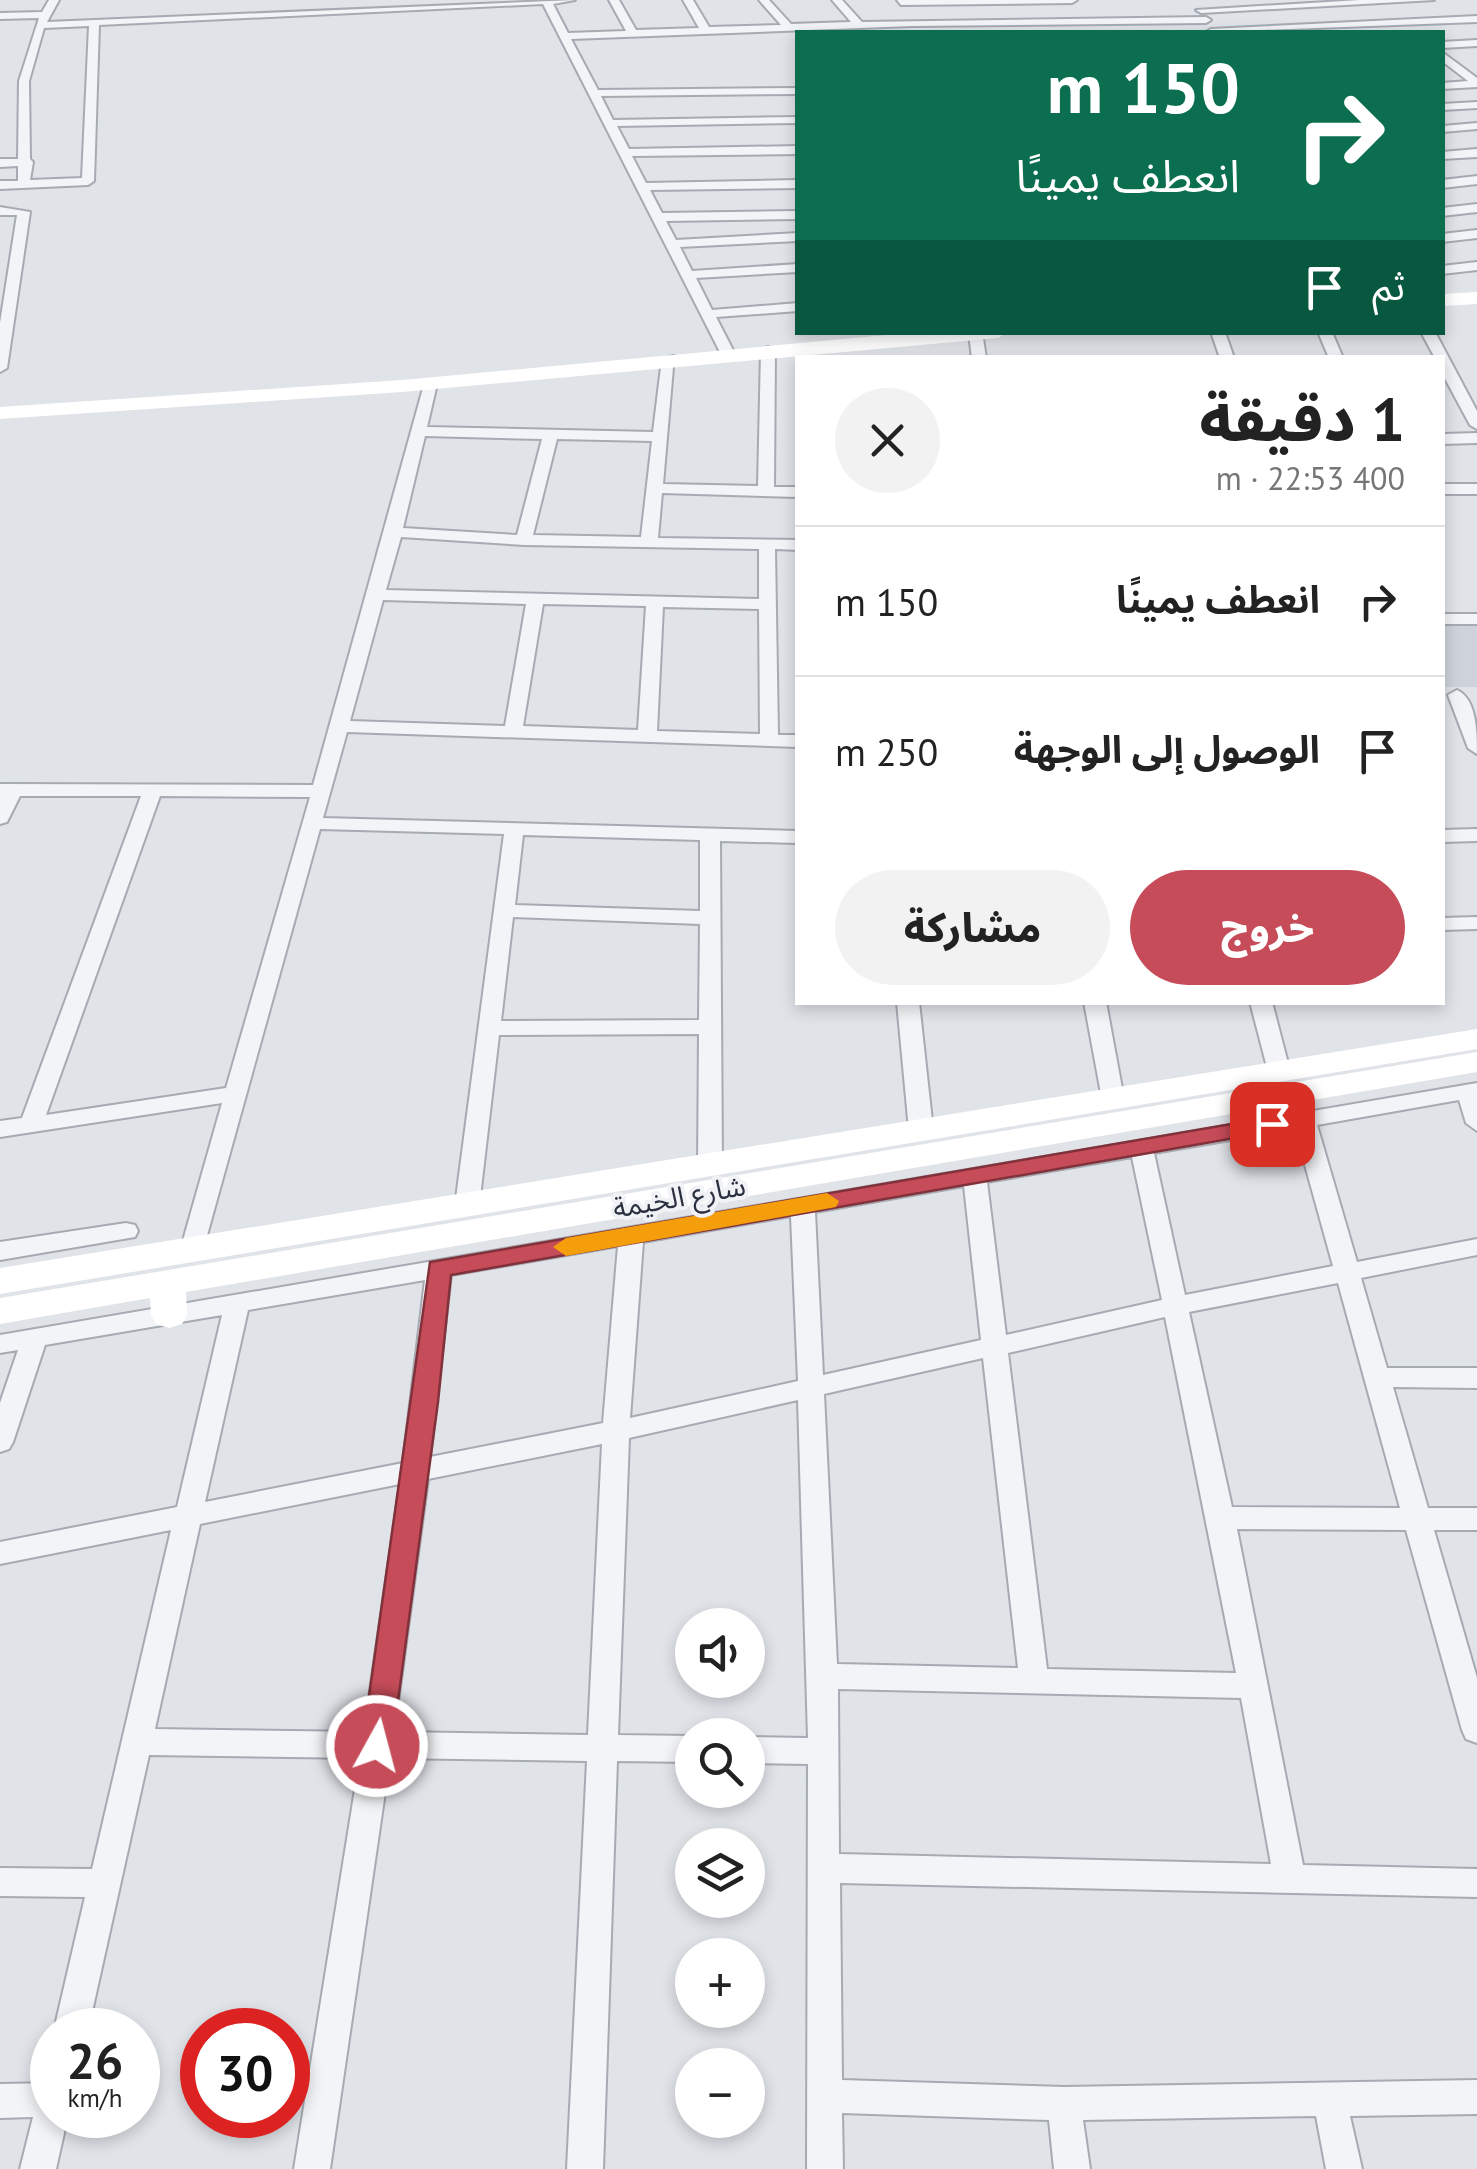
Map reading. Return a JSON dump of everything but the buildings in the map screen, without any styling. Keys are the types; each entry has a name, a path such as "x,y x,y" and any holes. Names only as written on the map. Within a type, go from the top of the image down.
{"street":[{"path":"24,184 27,162 18,81 54,0"},
{"path":"192,19 199,0"},
{"path":"266,15 270,0"},
{"path":"546,0 728,354"},
{"path":"0,16 94,23 124,17 266,15 333,6 570,0"},
{"path":"614,0 633,34"},
{"path":"688,0 706,31"},
{"path":"764,0 788,27"},
{"path":"837,0 858,24"},
{"path":"909,26 900,1 1072,0"},
{"path":"564,36 858,24 909,26 1429,0"},
{"path":"1252,30 1477,19"},
{"path":"0,186 88,181 94,23"},
{"path":"1445,45 1477,43"},
{"path":"1448,64 1477,62"},
{"path":"1448,64 1477,83"},
{"path":"1445,86 1477,83"},
{"path":"593,92 795,90"},
{"path":"1445,107 1477,105"},
{"path":"609,124 795,120"},
{"path":"1445,129 1477,126"},
{"path":"624,153 795,150"},
{"path":"1445,156 1477,152"},
{"path":"0,163 27,162"},
{"path":"1445,184 1477,180"},
{"path":"641,186 795,184"},
{"path":"1445,212 1477,208"},
{"path":"0,211 24,212 5,315 0,368"},
{"path":"657,217 795,214"},
{"path":"1445,238 1477,234"},
{"path":"671,244 795,237"},
{"path":"0,260 17,258"},
{"path":"1445,270 1477,266"},
{"path":"687,275 795,268"},
{"path":"1445,300 1477,298"},
{"path":"707,314 795,307"},
{"path":"0,413 430,384 669,358 768,351 869,350 969,335"},
{"path":"766,491 768,351"},
{"path":"649,542 669,358"},
{"path":"1445,364 1477,425"},
{"path":"192,1251 394,532 430,384"},
{"path":"421,432 659,437"},
{"path":"524,540 550,435"},
{"path":"1445,438 1477,438"},
{"path":"654,488 795,492"},
{"path":"1445,489 1477,488"},
{"path":"394,532 524,540 795,546"},
{"path":"766,545 769,740"},
{"path":"376,595 764,604"},
{"path":"512,734 535,599"},
{"path":"647,738 656,602"},
{"path":"1445,619 1477,619"},
{"path":"1477,694 1450,695 1477,748"},
{"path":"340,726 795,741"},
{"path":"0,818 6,790 320,791"},
{"path":"31,1124 152,792"},
{"path":"311,824 795,837"},
{"path":"438,1252 500,1218 504,1208 479,1204 489,1028 514,829"},
{"path":"710,834 710,1165"},
{"path":"1445,836 1477,834"},
{"path":"504,911 710,918"},
{"path":"1445,924 1477,924"},
{"path":"908,1005 920,1130"},
{"path":"1096,1005 1113,1098"},
{"path":"1262,1005 1279,1071"},
{"path":"489,1028 710,1027"},
{"name":"شارع الخيمة","path":"0,1281 1477,1039"},
{"path":"0,1344 34,1338 168,1298 238,1303 438,1252 630,1236 1304,1119 1474,1081 1477,1123"},
{"name":"شارع الخيمة","path":"0,1311 168,1298 438,1252 606,1208 1474,1081"},
{"path":"0,1129 236,1094"},
{"path":"1304,1119 1417,1519 1471,1685 1477,1730"},
{"path":"1142,1147 1221,1518 1290,1878"},
{"path":"606,1208 590,1204 592,1193 665,1173"},
{"path":"974,1175 1034,1681"},
{"path":"803,1205 823,1676 826,2169"},
{"path":"0,1251 126,1231"},
{"path":"585,2169 616,1431 630,1236"},
{"path":"0,1553 616,1431 1176,1306 1477,1247"},
{"path":"312,2169 377,1746 438,1252"},
{"path":"76,2008 238,1303"},
{"path":"0,1442 34,1338"},
{"path":"1378,1377 1477,1378"},
{"path":"1221,1518 1477,1519"},
{"path":"823,1676 1255,1686"},
{"path":"140,1742 675,1749"},
{"path":"765,1750 824,1751"},
{"path":"823,1868 1477,1883"},
{"path":"0,1882 106,1883"},
{"path":"825,2096 1064,2104 1477,2097"},
{"path":"0,2101 30,2100"},
{"path":"1330,2100 1344,2169"},
{"path":"1064,2104 1072,2169"},
{"path":"38,2169 45,2138"}],"shaded area":[{"path":"1445,623 1477,623 1477,687 1445,687"}],"slow traffic":[{"path":"566,1247 827,1201"}],"route":[{"path":"377,1746 425,1402 439,1268 1272,1124"}]}
